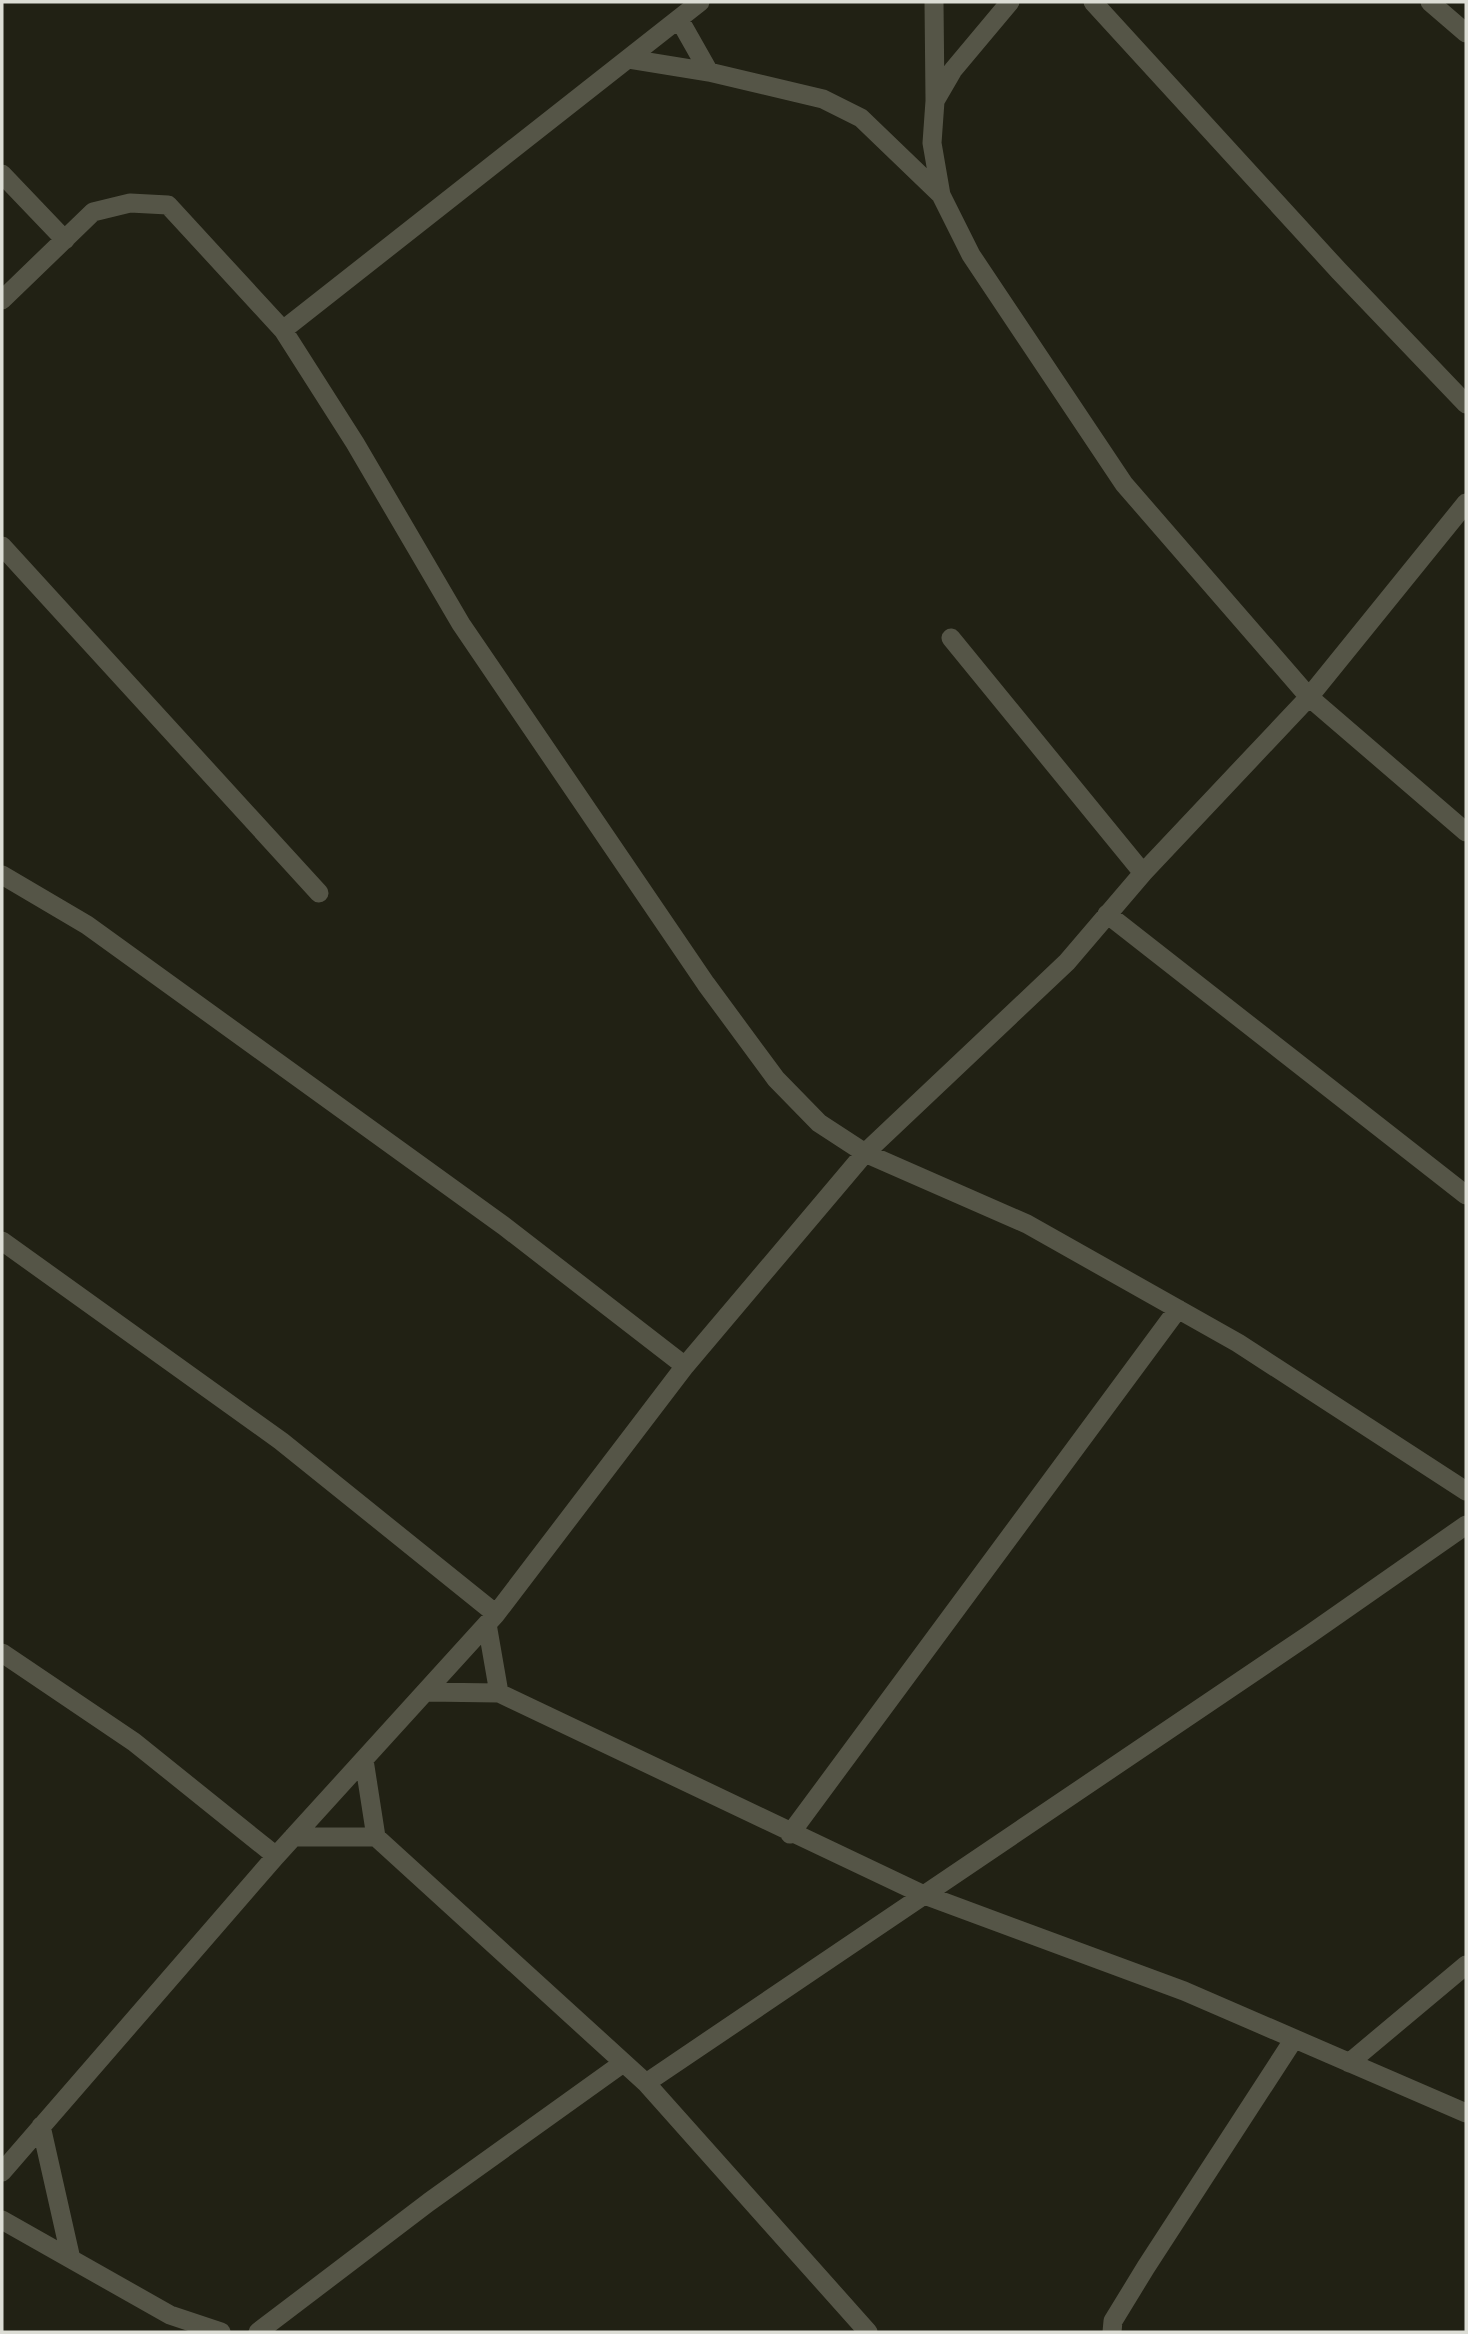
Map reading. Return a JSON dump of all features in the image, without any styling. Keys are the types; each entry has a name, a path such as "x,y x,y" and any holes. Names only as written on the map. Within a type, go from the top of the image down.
{"street":[{"path":"283,330 700,2"},
{"path":"934,2 935,101 932,143 941,195 971,255 1124,484 1309,697 1466,832"},
{"path":"935,101 953,70 1010,2"},
{"path":"1093,2 1339,271 1466,404"},
{"path":"1430,2 1466,33"},
{"path":"679,19 709,72"},
{"path":"629,59 709,72 823,99 861,118 941,195"},
{"path":"2,174 65,240"},
{"path":"2,300 93,212 130,203 168,205 283,330 355,443 461,624 706,984 776,1079 819,1124 865,1153 1027,1224 1238,1343 1466,1491"},
{"path":"2,2172 276,1856 492,1619 685,1366 865,1153 1067,962 1143,873 1309,697 1466,503"},
{"path":"2,546 319,893"},
{"path":"951,638 1143,873"},
{"path":"2,875 87,925 504,1226 685,1366"},
{"path":"1107,914 1466,1195"},
{"path":"2,1241 281,1441 492,1619 499,1693"},
{"path":"790,1833 1178,1309"},
{"path":"646,2083 1466,1525"},
{"path":"2,1653 134,1742 276,1856"},
{"path":"426,1692 499,1693 922,1894 1184,1991 1466,2113"},
{"path":"364,1760 376,1837 646,2083 860,2329"},
{"path":"293,1837 376,1837"},
{"path":"1349,2063 1466,1965"},
{"path":"1112,2332 1113,2321 1146,2267 1294,2039"},
{"path":"258,2332 429,2202 623,2063"},
{"path":"41,2126 71,2259"},
{"path":"2,2220 170,2315 221,2332"}]}
